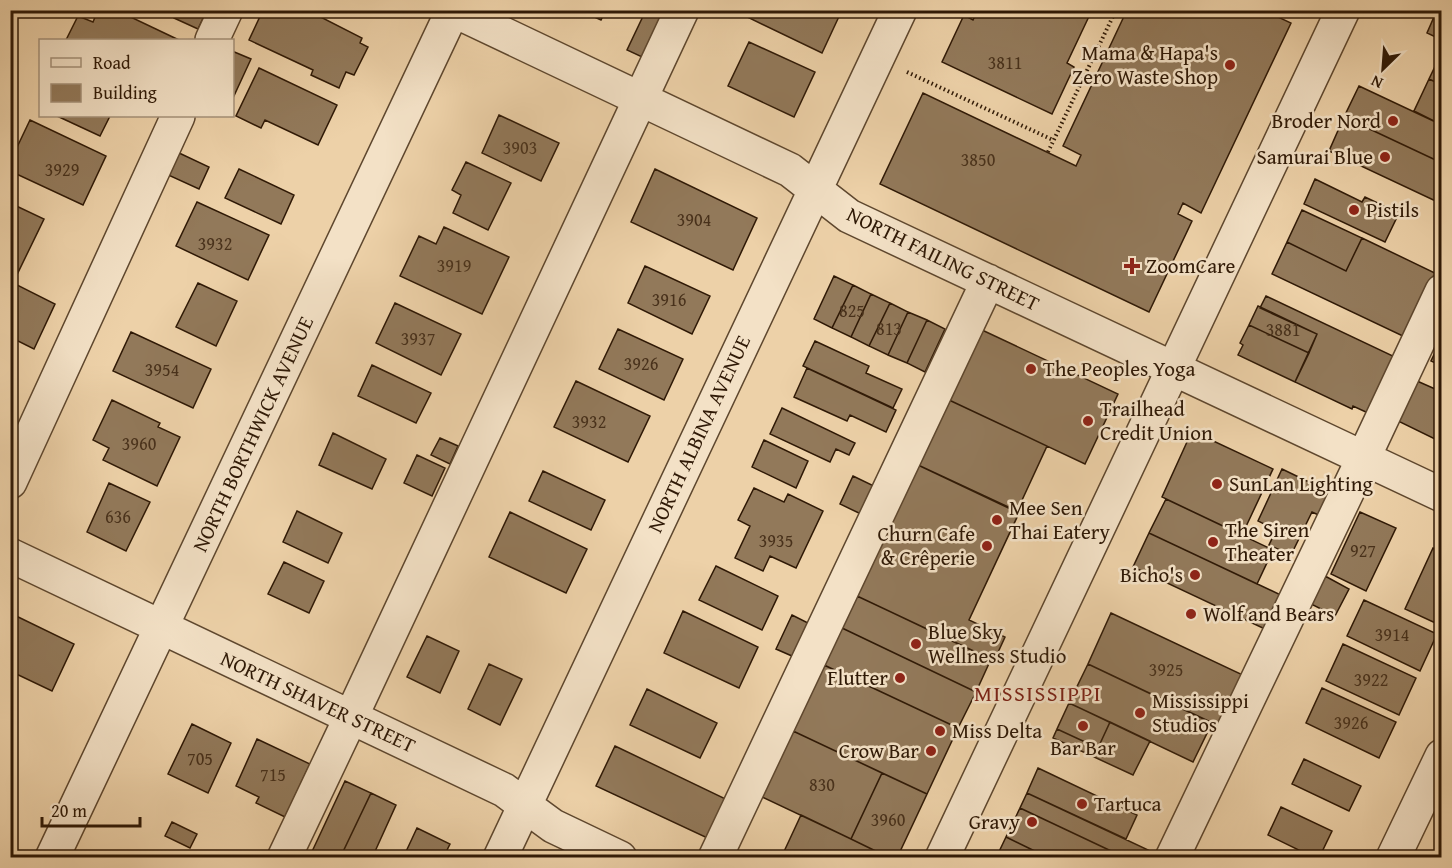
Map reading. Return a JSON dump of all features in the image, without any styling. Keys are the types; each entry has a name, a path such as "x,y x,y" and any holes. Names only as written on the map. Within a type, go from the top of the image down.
{"street":[{"path":"212,39 226,10"},
{"path":"284,858 682,10"},
{"name":"NORTH ALBINA AVENUE","path":"500,858 900,10"},
{"path":"942,858 1342,10"},
{"name":"NORTH FAILING STREET","path":"453,11 790,170 849,216 1442,495"},
{"name":"NORTH BORTHWICK AVENUE","path":"52,858 453,11"},
{"path":"10,482 178,117"},
{"path":"715,858 988,281"},
{"path":"1172,858 1442,291"},
{"name":"NORTH SHAVER STREET","path":"10,555 504,790 553,825 620,858"},
{"path":"1393,858 1442,756"}],"path":[{"path":"1048,152 1116,10"},
{"path":"877,58 1053,140"}],"building":[{"path":"98,10 116,10 177,39 66,39 78,16 93,22"},
{"path":"177,10 207,10 198,29 174,18"},
{"path":"263,10 307,10 362,38 360,43 368,47 354,75 346,72 339,88 311,75 313,70 249,40"},
{"path":"579,10 606,10 601,20"},
{"path":"646,10 655,10 675,20 655,63 627,50"},
{"path":"745,10 842,10 822,53 743,15"},
{"path":"978,10 1092,10 1067,63 1074,67 1052,114 942,62 964,15 973,20"},
{"path":"1127,10 1263,10 1291,23 1201,213 1183,203 1178,214 1192,221 1149,312 880,184 923,93 1076,166 1081,155 1063,146"},
{"path":"1437,10 1442,10 1442,40 1427,33"},
{"path":"749,42 815,72 794,117 728,86"},
{"path":"234,52 251,59 234,96"},
{"path":"1442,52 1442,85 1429,79"},
{"path":"259,68 337,105 318,145 265,120 261,128 236,116"},
{"path":"1429,79 1442,85 1442,125 1414,111"},
{"name":"Broder Nord","path":"1359,86 1442,125 1442,163 1344,117"},
{"path":"499,115 559,143 541,181 482,153"},
{"path":"59,117 110,117 100,136"},
{"name":"Samurai Blue","path":"1344,117 1442,163 1442,204 1329,151"},
{"path":"30,120 106,156 83,205 10,171 10,162"},
{"path":"177,152 209,167 199,189 166,174"},
{"path":"466,162 511,183 488,230 453,213 461,195 452,190"},
{"path":"239,169 294,195 281,224 225,198"},
{"path":"655,169 757,218 733,270 631,222"},
{"name":"Pistils","path":"1315,179 1362,202 1365,197 1399,213 1385,242 1304,204"},
{"path":"197,202 269,235 248,280 176,246"},
{"path":"10,203 44,219 13,283 55,304 34,349 10,337"},
{"path":"1302,210 1362,238 1346,271 1287,242"},
{"path":"444,227 509,257 482,314 400,276 419,236 436,244"},
{"path":"1362,238 1437,274 1407,338 1272,274 1287,242 1346,271"},
{"path":"645,266 710,296 692,334 628,303"},
{"path":"834,276 853,285 832,328 814,319"},
{"path":"198,283 237,301 216,346 176,327"},
{"path":"853,285 871,294 851,337 832,328"},
{"path":"871,294 890,303 869,346 851,337"},
{"path":"1266,296 1395,357 1368,413 1353,406 1352,409 1295,382 1317,334 1260,308"},
{"path":"395,303 461,334 441,375 376,343"},
{"path":"890,303 908,312 888,355 869,346"},
{"path":"1258,306 1317,334 1309,353 1249,325"},
{"path":"908,312 927,320 907,363 888,355"},
{"path":"927,320 945,329 925,372 907,363"},
{"path":"1249,325 1309,353 1295,382 1238,355 1243,345 1240,343"},
{"path":"618,329 683,359 664,400 599,369"},
{"path":"982,330 1118,394 1085,464 949,400"},
{"path":"131,332 211,369 193,408 113,371"},
{"path":"1442,340 1442,366 1431,361"},
{"path":"815,341 869,366 866,373 902,389 893,408 803,366"},
{"path":"372,365 431,393 416,423 358,396"},
{"path":"807,368 896,410 886,432 850,415 847,421 794,397"},
{"path":"576,381 650,416 628,462 554,427"},
{"path":"1417,381 1442,392 1442,430 1437,440 1398,421"},
{"path":"112,400 160,423 158,427 180,437 157,486 103,460 109,448 93,440"},
{"path":"949,400 1047,446 1017,511 918,465"},
{"path":"782,408 855,443 849,455 836,449 830,462 770,434"},
{"name":"SunLan Lighting","path":"1192,431 1273,469 1242,535 1162,497"},
{"path":"333,433 386,459 372,489 319,465"},
{"path":"440,438 458,446 450,464 431,455"},
{"path":"764,440 808,461 796,488 752,467"},
{"path":"417,455 445,468 432,496 404,483"},
{"path":"918,465 1019,513 969,620 1005,637 994,661 857,596"},
{"path":"1282,469 1334,494 1323,517 1312,512 1291,555 1269,545 1276,530 1258,521"},
{"path":"543,471 605,500 591,530 529,501"},
{"path":"853,476 876,487 863,515 840,504"},
{"path":"109,483 150,502 126,551 87,532"},
{"path":"754,488 784,502 788,494 823,511 796,568 770,556 763,571 735,558 750,526 738,520"},
{"name":"The Siren Theater","path":"1166,499 1273,550 1257,584 1149,533"},
{"path":"297,511 342,533 328,563 283,542"},
{"path":"510,512 587,549 566,593 489,557"},
{"path":"1360,512 1396,528 1366,591 1331,574"},
{"name":"Bicho's","path":"1149,533 1283,596 1267,630 1133,567"},
{"path":"1433,548 1442,552 1442,626 1405,609"},
{"path":"284,562 324,581 309,613 268,594"},
{"path":"716,566 778,596 762,630 699,600"},
{"path":"1325,576 1349,589 1335,616 1311,604"},
{"name":"Blue Sky Wellness Studio","path":"857,596 991,659 976,692 842,628"},
{"path":"1364,600 1437,634 1420,671 1347,636"},
{"path":"683,611 758,647 739,688 664,653"},
{"path":"1111,613 1245,676 1221,727 1088,664"},
{"path":"12,614 74,644 52,691 10,671 10,618"},
{"path":"792,615 816,627 801,660 776,649"},
{"name":"Flutter","path":"842,628 976,692 958,728 824,665"},
{"path":"427,636 459,651 440,693 407,677"},
{"path":"1343,644 1416,678 1399,715 1326,681"},
{"path":"489,664 522,679 500,725 468,709"},
{"name":"Mississippi Studios","path":"1088,664 1212,723 1193,762 1069,703"},
{"path":"824,665 958,728 927,794 793,731"},
{"path":"1322,688 1396,722 1379,758 1306,723"},
{"path":"647,689 717,723 700,758 630,725"},
{"name":"Bar Bar","path":"1069,703 1110,722 1098,748 1057,729"},
{"path":"1110,722 1150,741 1133,775 1053,738 1057,729 1098,748"},
{"path":"192,724 231,743 208,793 168,774"},
{"path":"793,731 882,773 851,839 762,797"},
{"path":"257,739 310,764 285,817 256,803 259,797 236,786"},
{"path":"615,746 734,803 716,842 596,786"},
{"path":"1304,759 1361,786 1349,811 1292,784"},
{"name":"Tartuca","path":"1038,768 1137,815 1126,839 1027,793"},
{"path":"882,773 927,794 897,858 890,858 851,839"},
{"path":"345,781 371,793 340,858 309,858"},
{"path":"371,793 396,805 372,858 340,858"},
{"path":"1027,793 1161,856 1160,858 1126,858 1020,808"},
{"path":"1281,807 1332,831 1319,858 1268,835"},
{"name":"Gravy","path":"1020,808 1126,858 1049,858 1006,837"},
{"path":"801,815 851,839 890,858 781,858"},
{"path":"172,822 197,834 190,848 165,836"},
{"path":"417,828 450,844 443,858 403,858"},
{"path":"1006,837 1049,858 996,858"}],"place":[{"name":"Mama & Hapa's Zero Waste Shop","path":"1230,65"},
{"name":"Broder Nord","path":"1393,121"},
{"name":"Samurai Blue","path":"1385,157"},
{"name":"Pistils","path":"1354,210"},
{"name":"ZoomCare","path":"1132,266"},
{"name":"The Peoples Yoga","path":"1031,369"},
{"name":"Trailhead Credit Union","path":"1088,421"},
{"name":"SunLan Lighting","path":"1217,484"},
{"name":"Mee Sen Thai Eatery","path":"997,520"},
{"name":"The Siren Theater","path":"1213,542"},
{"name":"Churn Cafe & Crêperie","path":"987,546"},
{"name":"Bicho's","path":"1195,575"},
{"name":"Wolf and Bears","path":"1191,614"},
{"name":"Blue Sky Wellness Studio","path":"916,644"},
{"name":"Flutter","path":"900,678"},
{"name":"Mississippi Studios","path":"1140,713"},
{"name":"Bar Bar","path":"1083,726"},
{"name":"Miss Delta","path":"940,731"},
{"name":"Crow Bar","path":"931,751"},
{"name":"Tartuca","path":"1082,804"},
{"name":"Gravy","path":"1032,822"}],"district":[{"name":"MISSISSIPPI","path":"1038,693"}]}
